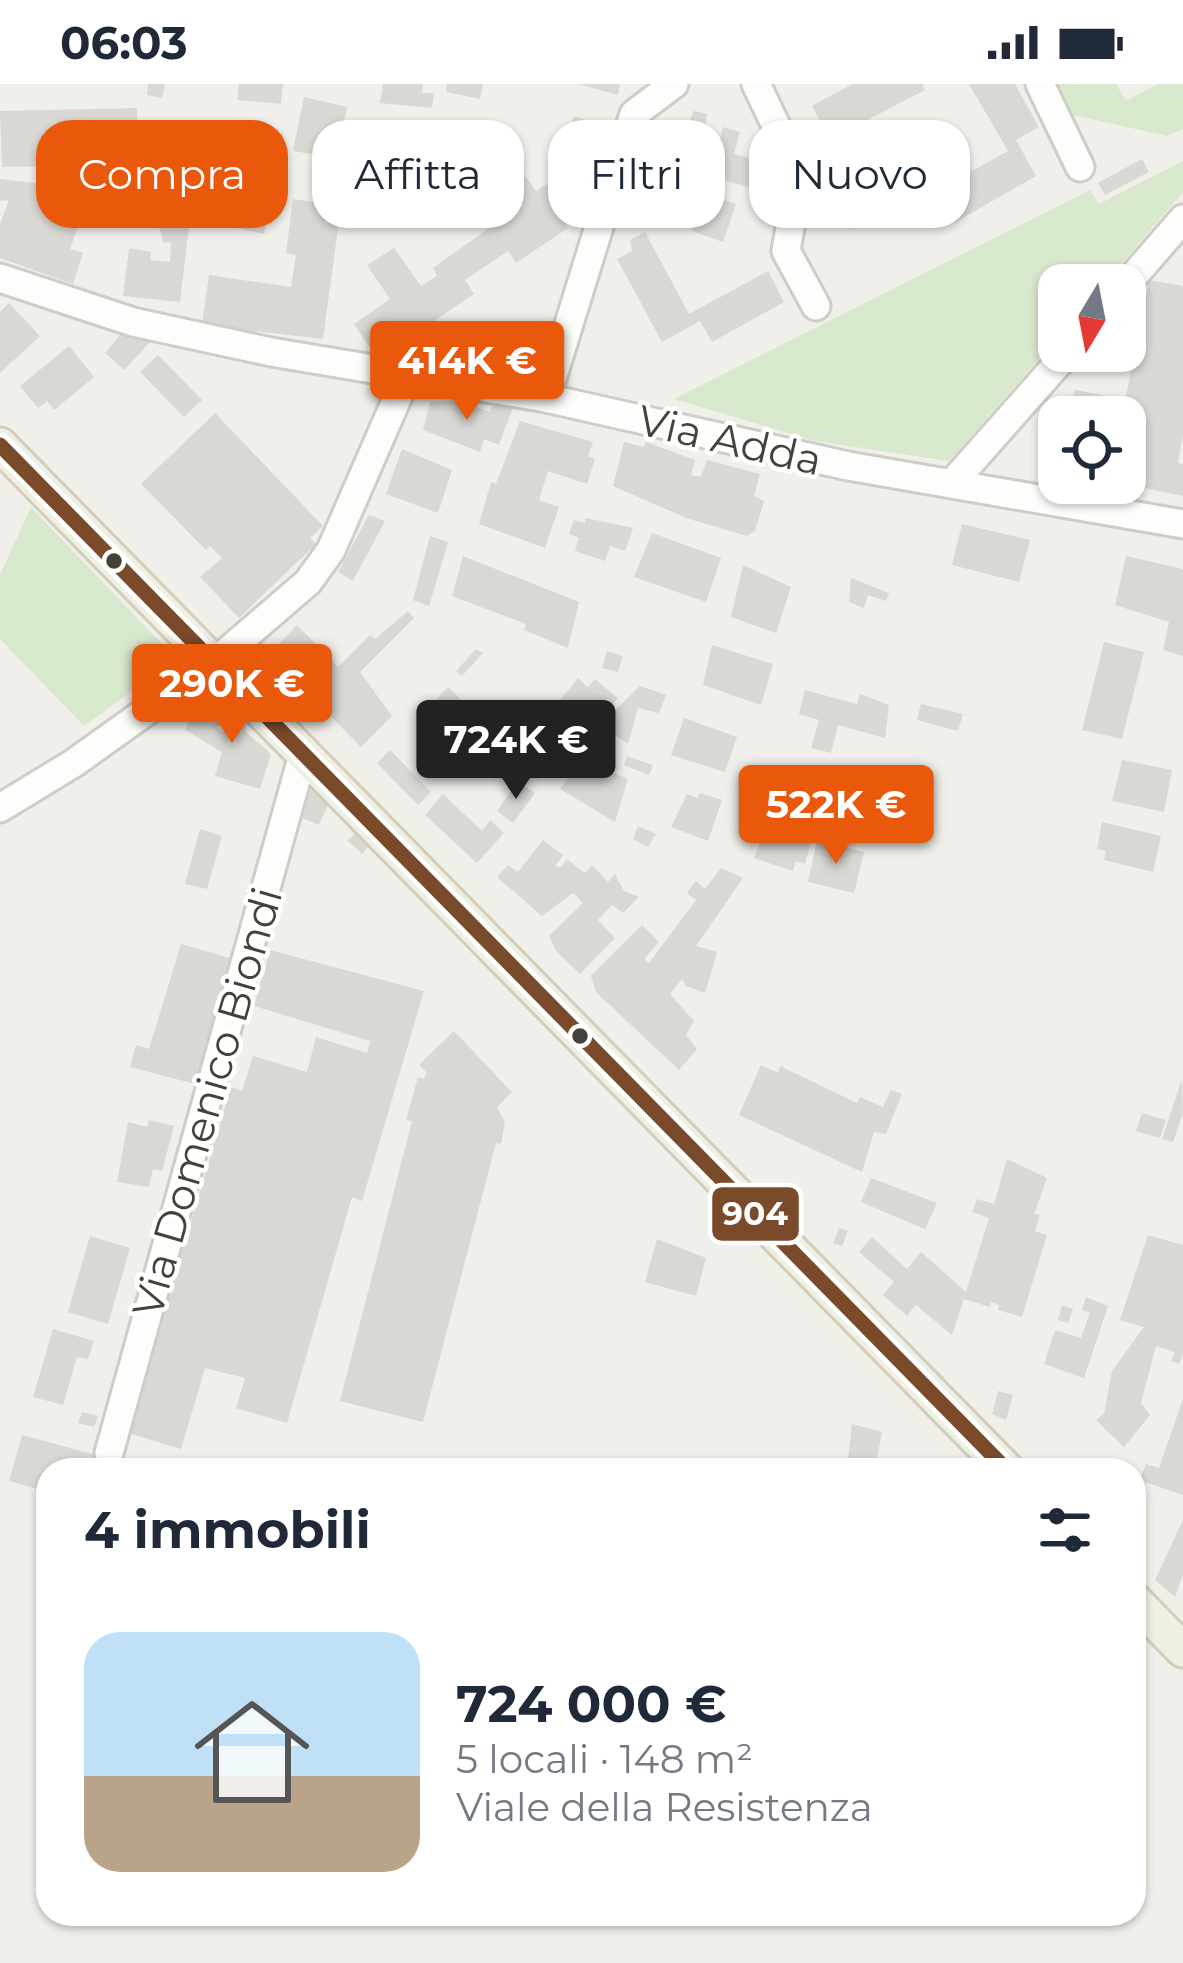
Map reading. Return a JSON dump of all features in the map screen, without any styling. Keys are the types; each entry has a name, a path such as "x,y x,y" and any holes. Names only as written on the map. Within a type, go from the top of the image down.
{"main road":[{"path":"0,445 995,1458"},
{"path":"1146,1612 1183,1650"}],"street":[{"path":"546,398 634,114 674,84"},
{"path":"756,84 791,158 797,186 786,251 816,306"},
{"path":"1040,84 1080,166"},
{"path":"1144,264 1183,219"},
{"name":"Via Adda","path":"0,278 133,322 406,379 546,398 848,466 1183,524"},
{"path":"954,481 1050,372"},
{"path":"0,808 74,763 215,662 308,582 332,550 406,379"},
{"name":"Via Domenico Biondi","path":"109,1453 304,751"}],"green space":[{"path":"1052,84 1116,84 1126,101 1158,84 1183,84 1183,129 1167,136 1069,114"},
{"path":"1183,161 1183,192 1121,264 1038,264 1038,360 949,461 815,441 674,399 1090,190 1099,204"},
{"path":"31,507 176,659 84,726 0,639 0,575"}],"building":[{"path":"148,84 165,84 162,98 147,95"},
{"path":"239,84 283,84 281,104 237,100"},
{"path":"383,84 423,84 422,93 434,93 432,108 380,103"},
{"path":"447,84 483,84 480,99 446,92"},
{"path":"579,84 620,84 618,95"},
{"path":"852,84 922,84 925,90 867,120 820,120 812,106"},
{"path":"969,84 1015,84 1039,127 1016,140 1036,176 970,214 970,172 1008,151"},
{"path":"304,97 347,107 344,120 312,120 312,154 293,151"},
{"path":"137,108 137,120 36,120 36,166 2,167 0,111"},
{"path":"694,111 707,114 706,120 690,120"},
{"path":"725,128 740,132 734,154 749,158 749,188 725,180"},
{"path":"1142,159 1149,172 1105,195 1098,183"},
{"path":"524,174 536,191 548,183 548,228 568,228 516,263 508,251 465,280 474,294 413,335 407,326 372,351 354,324 390,299 367,265 394,248 421,286 437,276 433,268 489,228 524,228"},
{"path":"0,179 36,183 36,228 77,228 70,249 83,253 73,284 0,258 0,224 9,200 0,201"},
{"path":"293,199 312,202 312,228 338,228 323,339 202,325 209,275 291,287 296,255 286,253"},
{"path":"725,200 736,204 723,242 692,231 725,228"},
{"path":"160,228 189,228 180,302 123,296 129,248 151,252 150,260 170,262 171,243 163,242"},
{"path":"645,232 689,314 768,271 784,302 712,342 700,321 662,342 617,259 632,251 630,240"},
{"path":"1149,280 1183,286 1183,435 1178,463 1183,464 1183,496 1146,488 1146,396 1126,396 1131,372 1146,372"},
{"path":"9,303 40,336 0,373 0,312"},
{"path":"127,327 155,337 124,370 105,353"},
{"path":"69,346 94,377 54,410 47,401 38,408 20,386"},
{"path":"158,355 202,400 184,417 140,372"},
{"path":"1075,390 1108,396 1074,396"},
{"path":"461,401 490,412 493,404 513,407 499,445 484,439 480,452 423,430 430,402"},
{"path":"215,413 323,526 310,538 316,544 239,618 200,577 222,558 210,546 206,550 141,484"},
{"path":"520,421 593,442 588,456 595,459 587,484 548,471 539,500 559,507 545,548 479,524 491,482 496,484"},
{"path":"624,442 644,447 646,442 695,460 691,475 701,477 707,460 760,474 754,496 764,501 755,531 747,536 686,518 613,486"},
{"path":"402,449 452,470 438,513 386,494"},
{"path":"369,515 385,521 353,581 338,572"},
{"path":"586,518 633,528 625,551 610,546 605,561 575,551 579,538 569,534 574,520 585,523"},
{"path":"962,524 1030,540 1019,582 952,565"},
{"path":"652,533 721,558 706,602 634,577"},
{"path":"430,536 448,542 429,606 413,600"},
{"path":"463,556 579,602 568,648 524,630 526,624 452,596"},
{"path":"1126,556 1183,569 1183,656 1163,650 1169,622 1115,605"},
{"path":"743,565 791,587 776,633 731,617"},
{"path":"851,578 889,593 886,601 868,595 864,608 849,602"},
{"path":"408,611 414,618 360,672 392,716 361,747 269,654 297,625 338,667 370,635 375,639"},
{"path":"1104,642 1144,652 1122,739 1082,730"},
{"path":"712,645 773,664 761,705 703,685"},
{"path":"476,649 483,653 462,676 456,671"},
{"path":"607,651 623,656 618,672 602,668"},
{"path":"578,678 588,687 595,679 618,698 579,745 556,724 562,718 552,710"},
{"path":"640,686 666,695 659,713 638,708 628,744 600,725"},
{"path":"448,687 479,718 449,750 420,717"},
{"path":"805,690 857,704 860,694 889,705 885,738 838,725 831,753 811,748 819,720 799,714"},
{"path":"226,695 238,706 217,728 227,734 231,720 246,726 245,731 271,754 260,789 215,776 222,752 185,730 194,712 204,719"},
{"path":"921,704 963,714 958,731 917,720"},
{"path":"530,713 564,743 530,780 506,762 505,752 501,756 491,748"},
{"path":"684,718 737,737 725,772 671,755"},
{"path":"390,750 431,792 418,805 377,763"},
{"path":"627,756 653,765 649,775 624,765"},
{"path":"582,760 628,779 615,822 560,789"},
{"path":"1122,760 1172,770 1164,812 1112,801"},
{"path":"518,782 535,793 513,823 497,811"},
{"path":"316,788 329,802 319,825 302,818 310,791"},
{"path":"700,793 722,800 708,841 671,827 687,794 697,798"},
{"path":"443,794 482,831 490,820 504,833 477,863 425,815"},
{"path":"776,804 809,811 804,837 812,838 805,864 796,861 793,871 754,858"},
{"path":"1102,822 1161,836 1153,872 1104,860 1106,851 1097,849"},
{"path":"638,826 656,834 648,847 633,839"},
{"path":"200,829 222,836 207,889 185,884"},
{"path":"356,833 370,845 362,854 347,840"},
{"path":"543,840 563,855 555,866 560,868 567,859 585,873 592,865 608,882 615,874 624,891 639,897 623,913 612,905 598,920 615,938 580,974 556,951 549,936 583,903 573,893 542,916 497,877 508,865 518,872"},
{"path":"817,840 864,852 854,893 808,882"},
{"path":"721,868 743,878 696,946 717,952 705,993 686,986 682,979 670,994 694,1021 686,1035 697,1049 679,1070 596,992 591,976 642,925 659,942 644,959 649,963 696,900 687,893 696,881 705,889"},
{"path":"181,944 237,960 199,1085 130,1067 136,1045 149,1049"},
{"path":"270,950 424,991 362,1201 352,1197 287,1423 236,1408 245,1378 205,1368 181,1449 128,1433 231,1087 242,1091 253,1056 307,1072 316,1037 367,1053 370,1041 254,1006"},
{"path":"454,1031 512,1092 497,1107 505,1122 501,1144 496,1143 423,1422 340,1401 412,1121 406,1120 418,1077 424,1079 427,1073 419,1065"},
{"path":"761,1065 778,1073 780,1066 857,1103 860,1097 883,1107 891,1090 902,1094 886,1134 874,1132 862,1172 739,1115"},
{"path":"1182,1079 1183,1113 1173,1142 1162,1139"},
{"path":"1142,1113 1166,1120 1160,1138 1136,1131"},
{"path":"149,1120 174,1126 162,1171 153,1169 149,1187 117,1182 128,1122 147,1127"},
{"path":"1007,1159 1047,1178 1034,1214 1040,1215 1035,1231 1047,1235 1022,1317 998,1310 999,1305 991,1302 990,1307 964,1299 952,1335 916,1305 907,1316 883,1295 894,1282 859,1252 872,1237 907,1269 921,1252 966,1292 989,1218 972,1212 977,1199 994,1204"},
{"path":"871,1178 937,1203 925,1229 861,1202"},
{"path":"791,1189 802,1199 792,1210 783,1200"},
{"path":"839,1228 848,1231 842,1246 833,1243"},
{"path":"1148,1235 1183,1245 1183,1355 1179,1364 1171,1361 1175,1352 1156,1346 1141,1403 1150,1415 1124,1447 1096,1420 1104,1414 1112,1371 1144,1327 1120,1320"},
{"path":"90,1236 130,1248 108,1324 68,1312"},
{"path":"657,1239 706,1258 696,1296 645,1282"},
{"path":"1086,1297 1108,1306 1084,1378 1044,1364 1055,1330 1081,1338 1090,1313 1082,1310"},
{"path":"1062,1305 1073,1309 1068,1323 1058,1320"},
{"path":"53,1329 94,1341 88,1359 77,1357 63,1405 33,1397"},
{"path":"998,1391 1013,1395 1006,1420 992,1414"},
{"path":"1183,1399 1183,1495 1146,1482 1146,1464 1159,1468"},
{"path":"82,1412 98,1416 94,1427 78,1423"},
{"path":"852,1424 882,1432 877,1458 848,1458"},
{"path":"22,1435 108,1458 36,1458 36,1489 9,1481"},
{"path":"1183,1520 1183,1575 1175,1597 1155,1580"}],"transit line":[{"name":"904","path":"0,445 995,1458"}]}
